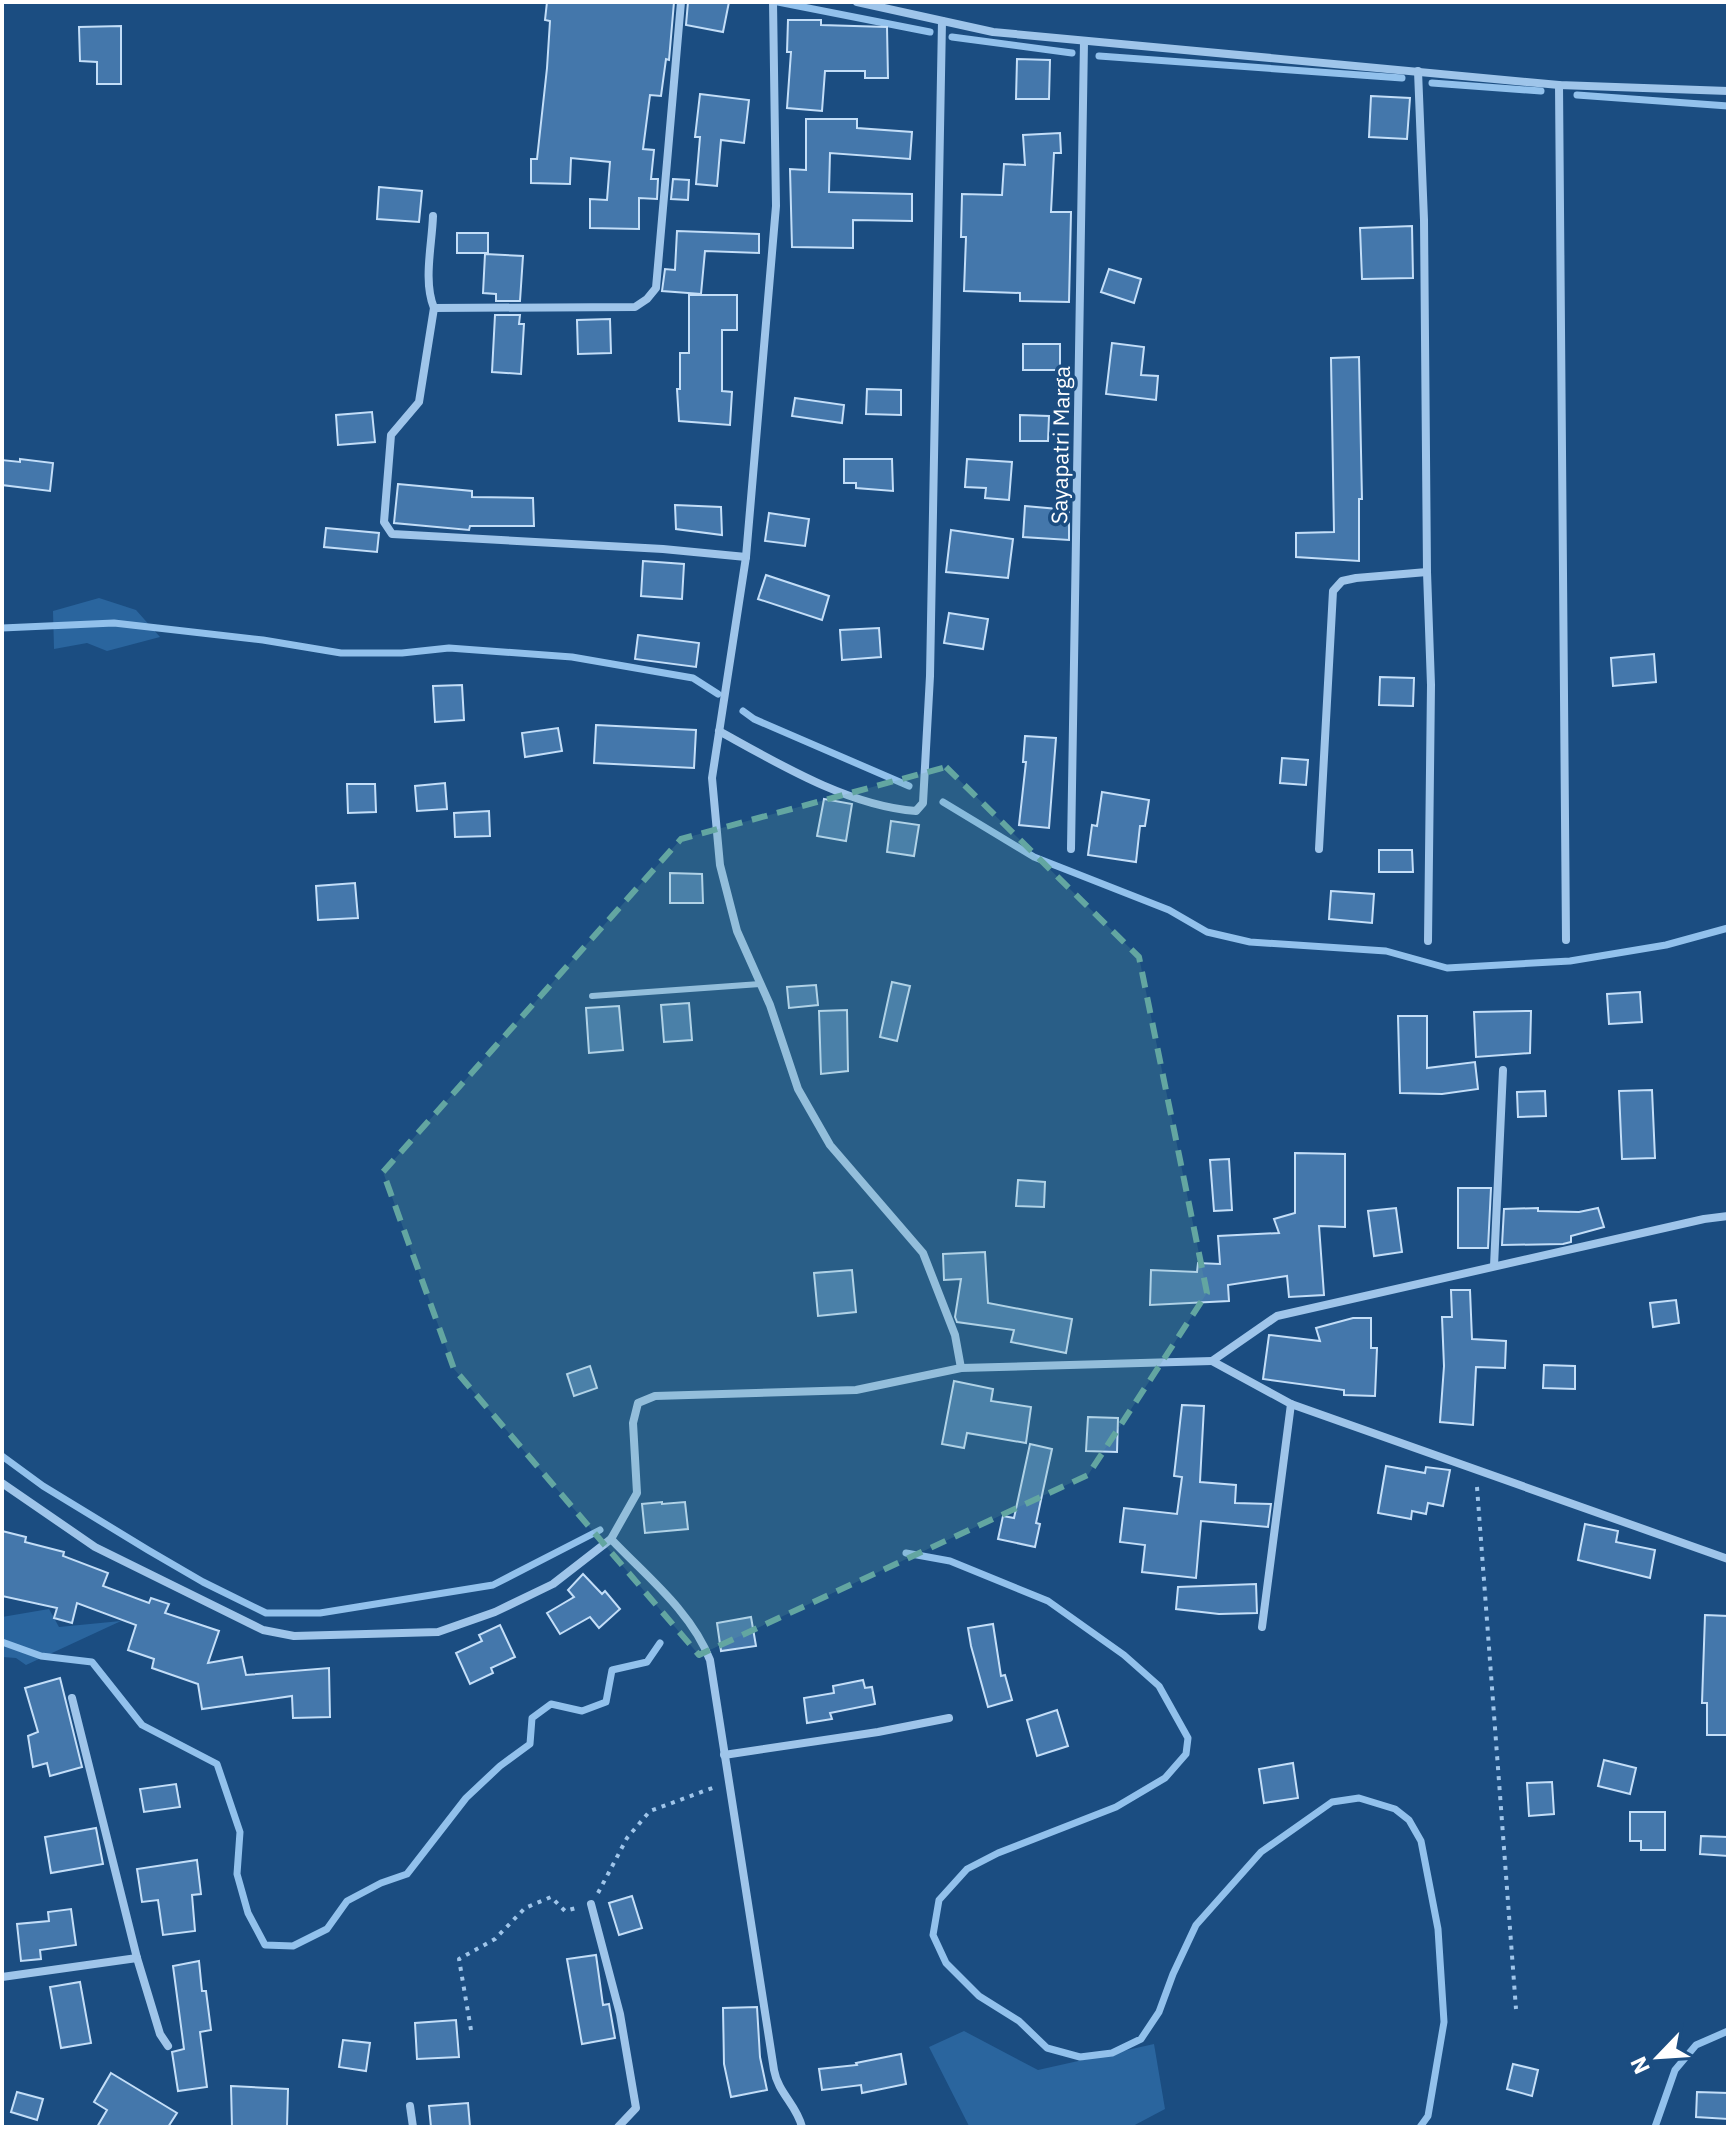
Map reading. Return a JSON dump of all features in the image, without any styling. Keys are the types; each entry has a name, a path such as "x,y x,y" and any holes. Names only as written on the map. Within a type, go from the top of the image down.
{"street":[{"path":"434,308 635,307 656,288 681,2"},
{"path":"773,2 776,206 746,557 712,778 720,865 737,931 798,1089 830,1145 923,1253 955,1335 961,1368"},
{"path":"863,3 993,32 1559,85 1728,91"},
{"path":"719,731 807,779 893,810 916,811 923,803 930,676 942,21"},
{"name":"Sayapatri Marga","path":"1071,849 1084,41"},
{"path":"1418,71 1424,220 1431,685 1428,941"},
{"path":"1559,85 1566,940"},
{"path":"433,216 429,276 430,298 434,308 419,402 391,435 384,522 392,534 663,549 746,557"},
{"path":"1319,849 1333,591 1342,581 1356,578 1427,572"},
{"path":"1494,1266 1503,1070"},
{"path":"1212,1361 1277,1316 1728,1216"},
{"path":"2,1483 95,1547 263,1630 294,1636 438,1632 495,1612 553,1584 611,1539 637,1493 633,1423 638,1403 655,1396 856,1390 961,1368 1212,1361 1291,1404 1728,1559"},
{"path":"1262,1627 1291,1404"},
{"path":"611,1539 686,1617 701,1638 710,1660 776,2084 799,2117 802,2127"},
{"path":"72,1698 137,1958 160,2034 168,2046"},
{"path":"724,1755 949,1718"},
{"path":"591,1904 620,2014 636,2108 618,2127"},
{"path":"2,1977 137,1958"},
{"path":"410,2106 413,2127"}],"lane":[{"path":"592,996 760,984"}],"path":[{"path":"1475,1468 1516,2009"},
{"path":"471,2030 459,1959 495,1939 525,1908 551,1897 565,1911 591,1904 627,1838 650,1811 715,1787 727,1773"}],"highlighted area":[{"path":"946,767 1139,957 1207,1293 1088,1475 699,1655 454,1369 383,1172 681,839"}],"shaded area":[{"path":"99,598 136,610 160,637 107,651 87,643 54,649 53,611"},
{"path":"49,1609 59,1627 121,1621 26,1665 16,1658 2,1657 2,1617"},
{"path":"964,2031 1038,2070 1154,2044 1165,2109 1131,2127 969,2126 929,2047"}],"building":[{"path":"547,2 674,2 669,60 666,59 661,96 650,95 643,149 654,150 651,179 658,179 657,199 639,198 639,229 590,228 590,199 607,200 610,162 571,158 570,184 531,183 531,159 537,159 547,68 550,21 545,20"},
{"path":"688,2 729,2 723,32 686,25"},
{"path":"788,20 821,20 821,25 887,27 888,78 865,78 865,71 825,71 822,111 787,108 791,52 787,52"},
{"path":"121,26 121,84 97,84 97,62 80,61 79,27"},
{"path":"1017,59 1050,60 1049,99 1016,99"},
{"path":"700,94 749,100 744,143 721,140 717,186 696,184 700,137 695,137"},
{"path":"1371,96 1410,98 1407,139 1369,137"},
{"path":"806,119 857,119 857,128 912,132 910,159 830,153 829,192 912,194 912,221 853,220 853,248 792,247 790,169 806,170"},
{"path":"1060,133 1061,153 1054,153 1051,212 1071,212 1069,302 1020,301 1020,293 964,291 966,237 961,237 962,194 1002,195 1004,164 1025,165 1023,135"},
{"path":"673,179 689,180 688,200 671,199"},
{"path":"379,187 422,191 419,222 377,219"},
{"path":"1412,226 1413,278 1362,279 1360,228"},
{"path":"677,231 759,234 759,253 705,251 701,294 662,291 665,269 675,270"},
{"path":"457,233 488,233 488,253 457,253"},
{"path":"485,254 523,256 520,301 496,301 496,294 483,293"},
{"path":"1109,269 1141,279 1134,303 1101,292"},
{"path":"689,295 737,295 737,330 722,330 722,391 732,392 730,425 679,421 677,389 680,389 680,353 689,353"},
{"path":"495,315 520,315 519,324 524,324 521,374 492,372"},
{"path":"610,319 611,353 578,354 577,320"},
{"path":"1112,343 1144,347 1141,375 1158,376 1156,400 1106,394"},
{"path":"1023,344 1060,344 1060,370 1023,370"},
{"path":"1359,357 1362,499 1359,499 1359,561 1296,557 1296,533 1334,532 1331,358"},
{"path":"867,389 901,390 901,415 866,414"},
{"path":"795,398 844,405 842,423 792,416"},
{"path":"372,412 375,442 338,445 336,415"},
{"path":"1020,415 1049,416 1048,441 1020,441"},
{"path":"20,459 53,463 50,491 2,485 2,460 20,462"},
{"path":"844,459 892,459 893,491 856,488 856,483 844,483"},
{"path":"967,459 1012,462 1009,500 985,498 986,488 965,487"},
{"path":"398,484 472,491 472,497 533,498 534,526 470,526 469,530 394,523"},
{"path":"675,505 721,507 722,535 676,529"},
{"path":"1025,506 1069,510 1069,540 1023,537"},
{"path":"769,513 809,519 805,546 765,541"},
{"path":"326,528 379,533 377,552 324,547"},
{"path":"951,530 1013,539 1008,578 946,572"},
{"path":"643,561 684,564 682,599 641,596"},
{"path":"766,575 829,596 822,620 758,599"},
{"path":"949,613 988,619 983,649 944,643"},
{"path":"879,628 881,657 842,660 840,630"},
{"path":"638,635 699,643 696,667 635,659"},
{"path":"1654,654 1656,682 1613,686 1611,658"},
{"path":"1380,677 1414,678 1413,706 1379,705"},
{"path":"462,685 464,720 435,722 433,686"},
{"path":"596,725 696,730 694,768 594,763"},
{"path":"558,728 562,751 525,757 522,733"},
{"path":"1025,736 1056,738 1049,828 1019,825 1026,762 1023,762"},
{"path":"1282,758 1308,760 1306,785 1280,783"},
{"path":"445,783 447,809 417,811 415,786"},
{"path":"347,784 375,784 376,812 348,813"},
{"path":"1102,792 1149,800 1145,826 1140,826 1136,862 1088,855 1092,825 1097,826"},
{"path":"824,799 852,804 846,841 817,836"},
{"path":"489,811 490,836 455,837 454,813"},
{"path":"891,821 919,825 914,856 887,852"},
{"path":"1379,850 1412,850 1413,872 1379,872"},
{"path":"670,873 702,874 703,903 670,903"},
{"path":"355,883 358,918 318,920 316,886"},
{"path":"1331,891 1374,894 1372,923 1329,919"},
{"path":"892,982 910,986 897,1041 880,1037"},
{"path":"816,985 818,1005 789,1008 787,987"},
{"path":"1640,992 1642,1022 1609,1024 1607,994"},
{"path":"689,1003 692,1040 664,1042 661,1005"},
{"path":"619,1006 623,1050 589,1053 586,1008"},
{"path":"847,1010 848,1071 821,1074 819,1011"},
{"path":"1531,1011 1530,1053 1476,1057 1474,1012"},
{"path":"1398,1016 1427,1016 1427,1068 1475,1062 1478,1089 1442,1094 1400,1093"},
{"path":"1652,1090 1655,1158 1622,1159 1619,1091"},
{"path":"1545,1091 1546,1116 1518,1117 1517,1092"},
{"path":"1295,1153 1345,1154 1345,1227 1319,1226 1324,1295 1289,1297 1287,1276 1228,1285 1229,1301 1150,1305 1151,1270 1197,1272 1198,1263 1220,1264 1218,1236 1279,1233 1274,1219 1295,1213"},
{"path":"1229,1159 1232,1210 1214,1211 1210,1160"},
{"path":"1018,1180 1045,1182 1044,1207 1016,1206"},
{"path":"1458,1188 1491,1188 1488,1248 1458,1248"},
{"path":"1396,1208 1402,1252 1374,1256 1368,1211"},
{"path":"1538,1208 1538,1211 1579,1212 1598,1208 1604,1227 1571,1236 1571,1242 1563,1244 1502,1245 1504,1209"},
{"path":"985,1252 988,1303 1072,1319 1066,1353 1011,1342 1014,1330 957,1322 955,1317 961,1279 944,1280 943,1254"},
{"path":"852,1270 856,1312 818,1316 814,1273"},
{"path":"1451,1290 1470,1290 1472,1339 1506,1341 1505,1368 1476,1367 1473,1425 1440,1422 1444,1366 1442,1317 1452,1317"},
{"path":"1676,1300 1679,1323 1653,1327 1650,1303"},
{"path":"1353,1318 1371,1318 1371,1348 1377,1348 1375,1396 1344,1395 1344,1390 1263,1379 1269,1335 1320,1341 1316,1328"},
{"path":"1544,1365 1575,1366 1575,1389 1543,1388"},
{"path":"590,1366 597,1388 574,1396 567,1374"},
{"path":"954,1381 993,1389 991,1401 1031,1407 1026,1443 967,1433 964,1448 942,1444"},
{"path":"1182,1405 1204,1406 1200,1482 1236,1485 1235,1503 1271,1504 1268,1527 1201,1521 1196,1578 1142,1572 1145,1545 1120,1542 1124,1508 1177,1514 1182,1477 1174,1476"},
{"path":"1088,1417 1118,1418 1117,1452 1086,1451"},
{"path":"1030,1444 1052,1449 1036,1523 1040,1524 1035,1547 998,1539 1003,1516 1014,1518"},
{"path":"1386,1466 1425,1473 1426,1467 1450,1470 1443,1506 1428,1503 1426,1514 1412,1511 1411,1519 1378,1513"},
{"path":"685,1502 688,1529 645,1533 642,1504"},
{"path":"1585,1524 1618,1531 1616,1542 1655,1550 1650,1578 1578,1560"},
{"path":"2,1531 26,1537 25,1542 64,1552 63,1556 108,1573 103,1586 149,1603 151,1598 169,1604 165,1613 219,1631 208,1663 242,1657 246,1675 329,1668 330,1717 293,1718 292,1696 202,1709 198,1684 152,1668 154,1659 128,1650 136,1625 77,1603 72,1623 54,1618 57,1608 2,1596"},
{"path":"583,1574 602,1594 605,1591 620,1609 599,1628 590,1617 560,1634 547,1613 574,1597 568,1590"},
{"path":"1256,1584 1257,1613 1219,1614 1176,1609 1178,1587"},
{"path":"1705,1615 1728,1616 1728,1735 1707,1735 1707,1703 1702,1703"},
{"path":"751,1617 756,1646 721,1651 717,1623"},
{"path":"993,1624 1001,1676 1005,1675 1012,1700 988,1707 968,1628"},
{"path":"500,1625 515,1657 491,1668 493,1673 470,1684 456,1653 482,1641 479,1635"},
{"path":"60,1678 82,1767 50,1776 47,1763 33,1767 28,1736 38,1732 25,1688"},
{"path":"863,1680 865,1688 872,1687 875,1704 830,1713 832,1719 807,1723 804,1698 834,1693 833,1686"},
{"path":"1057,1710 1068,1746 1037,1756 1027,1720"},
{"path":"1604,1760 1636,1768 1630,1794 1598,1786"},
{"path":"1293,1763 1298,1798 1264,1803 1259,1769"},
{"path":"1552,1782 1554,1814 1529,1816 1527,1783"},
{"path":"176,1784 180,1807 144,1812 140,1789"},
{"path":"1630,1812 1665,1812 1665,1850 1641,1850 1641,1841 1630,1841"},
{"path":"96,1828 103,1864 51,1873 45,1837"},
{"path":"1701,1836 1728,1837 1728,1856 1700,1854"},
{"path":"197,1860 201,1894 192,1895 195,1931 163,1935 158,1900 142,1902 137,1869"},
{"path":"632,1896 642,1928 619,1935 609,1903"},
{"path":"71,1909 76,1945 40,1950 41,1959 21,1961 17,1924 49,1921 48,1912"},
{"path":"596,1955 603,2005 609,2004 615,2038 582,2044 567,1959"},
{"path":"199,1961 211,2030 200,2032 207,2087 178,2091 172,2052 184,2049 173,1966"},
{"path":"80,1982 91,2043 61,2048 50,1987"},
{"path":"757,2007 760,2057 767,2090 731,2097 724,2064 723,2008"},
{"path":"456,2020 459,2057 417,2059 415,2023"},
{"path":"343,2040 370,2043 366,2071 339,2067"},
{"path":"901,2054 906,2084 862,2093 861,2085 822,2090 819,2069 857,2065"},
{"path":"1513,2064 1538,2070 1532,2096 1507,2089"},
{"path":"111,2073 177,2113 168,2127 97,2127 107,2110 94,2102"},
{"path":"231,2086 288,2089 287,2127 232,2127"},
{"path":"17,2092 43,2099 37,2120 11,2112"},
{"path":"1697,2092 1728,2093 1728,2119 1696,2117"},
{"path":"468,2103 470,2127 431,2127 429,2106"}],"waterway":[{"path":"778,2 930,32"},
{"path":"952,37 1072,53"},
{"path":"1099,56 1402,78"},
{"path":"1432,83 1541,91"},
{"path":"1577,95 1728,106"},
{"path":"2,628 114,623 263,640 341,653 402,653 449,648 572,657 693,678 718,694"},
{"path":"743,711 754,719 909,786"},
{"path":"943,802 1034,857 1169,910 1207,932 1250,942 1386,951 1447,968 1570,961 1666,945 1728,928"},
{"path":"2,1456 43,1486 148,1550 266,1613 320,1613 493,1585 600,1530"},
{"path":"906,1553 950,1561 1048,1601 1124,1655 1159,1686 1188,1738 1186,1754 1165,1778 1116,1807 998,1853 967,1869 939,1900 933,1935 946,1963 979,1996 1019,2021 1047,2048 1080,2057 1112,2053 1141,2039 1159,2012 1196,1925 1261,1852 1332,1802 1359,1798 1395,1809 1409,1820 1421,1841 1438,1929 1444,2022 1428,2116 1420,2127"},
{"path":"2,1642 41,1656 92,1662 142,1725 217,1764 240,1832 237,1874 248,1913 265,1945 293,1946 327,1929 347,1901 381,1883 407,1874 466,1798 500,1766 530,1744 532,1718 551,1704 582,1711 606,1702 612,1670 647,1662 660,1643"},
{"path":"1655,2127 1675,2070 1696,2045 1728,2031"}]}
